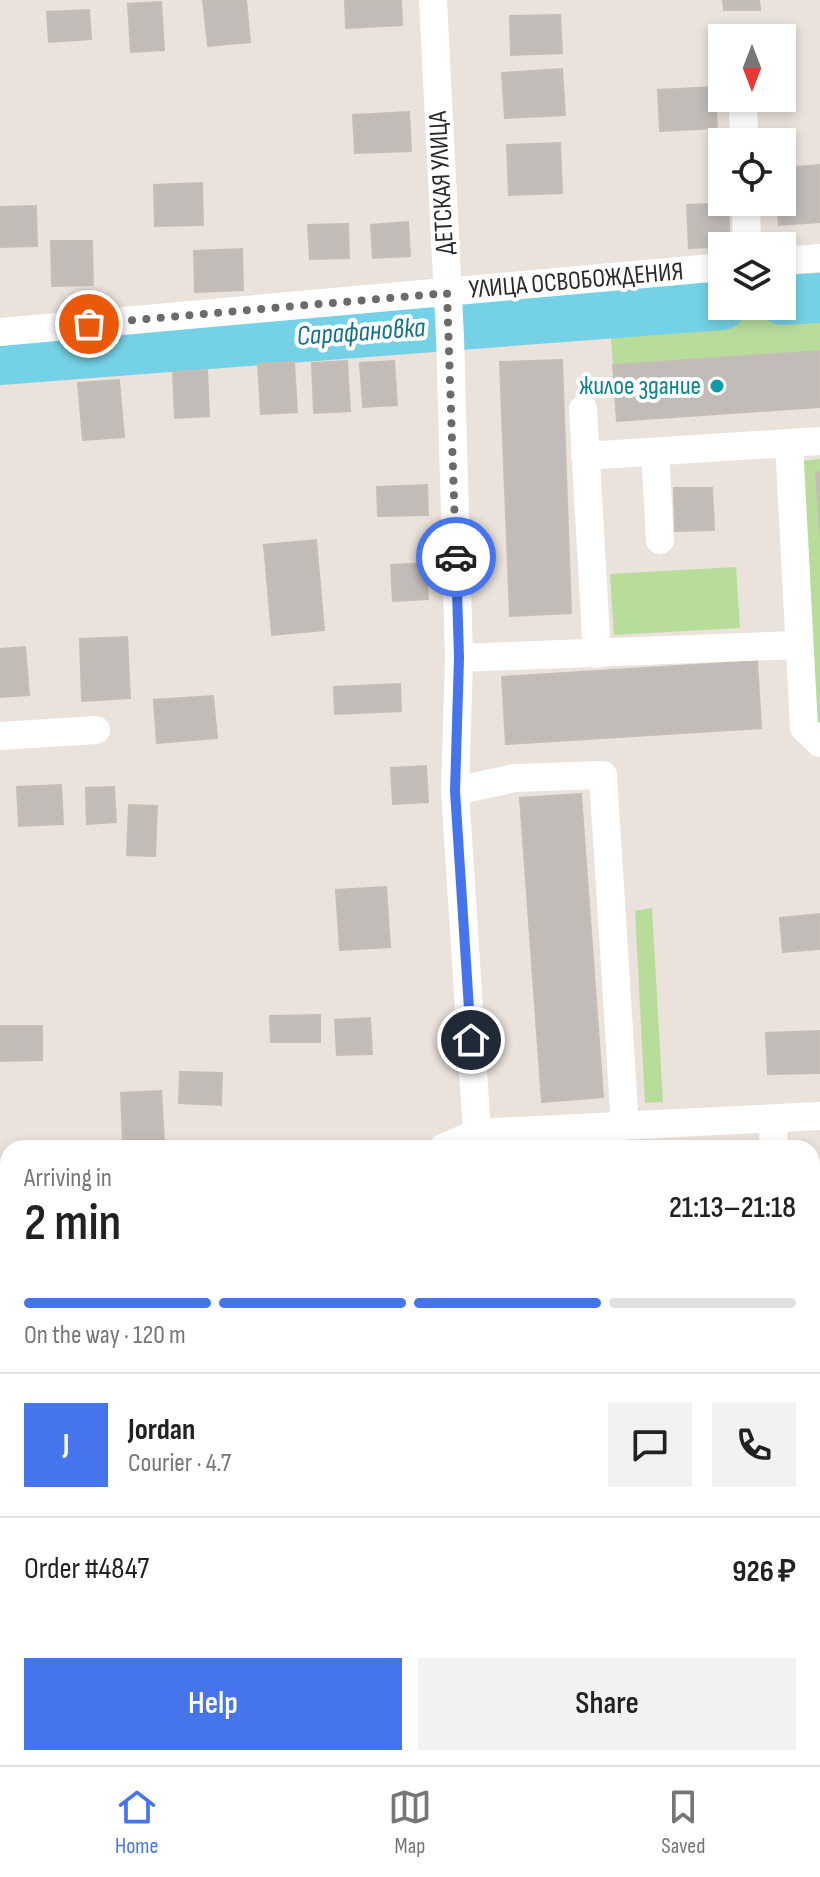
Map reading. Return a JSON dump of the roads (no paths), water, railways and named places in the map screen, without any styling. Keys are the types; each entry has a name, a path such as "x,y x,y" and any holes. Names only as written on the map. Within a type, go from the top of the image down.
{"street":[{"name":"ДЕТСКАЯ УЛИЦА","path":"433,0 450,337 459,658 455,791 477,1133"},
{"path":"796,260 820,258"},
{"name":"УЛИЦА ОСВОБОЖДЕНИЯ","path":"0,332 708,268"},
{"path":"583,409 597,654"},
{"path":"585,456 820,441"},
{"path":"789,443 804,728 820,743"},
{"path":"655,452 660,540"},
{"path":"459,658 798,645"},
{"path":"0,736 96,730"},
{"path":"455,791 515,778 603,775 625,1126"},
{"path":"461,1140 477,1133 820,1116"},
{"path":"773,1140 774,1119"}],"waterway":[{"name":"Сарафановка","path":"796,299 820,298"},
{"name":"Сарафановка","path":"0,360 708,306"}],"place":[{"name":"жилое здание","path":"717,386"}]}
